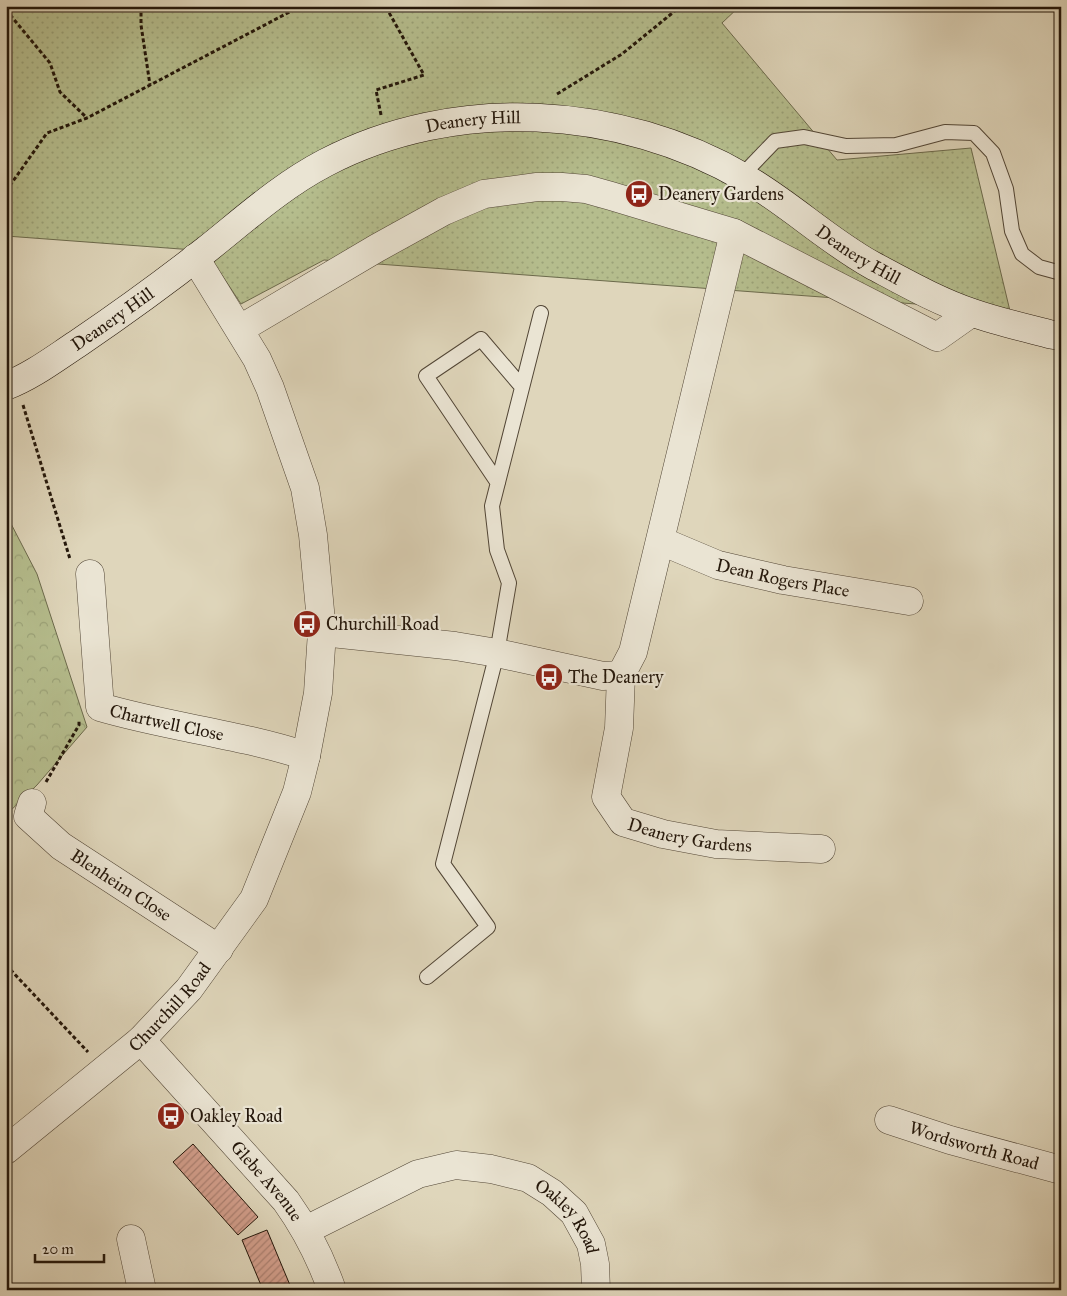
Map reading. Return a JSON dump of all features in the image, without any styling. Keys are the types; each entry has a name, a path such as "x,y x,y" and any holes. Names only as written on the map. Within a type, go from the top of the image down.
{"street":[{"name":"Deanery Hill","path":"11,384 108,323 195,258 278,191 306,173 349,151 405,131 458,121 520,118 569,120 621,128 676,145 744,178 782,201 822,233 870,264 970,313 1053,335 1061,335"},
{"name":"Deanery Hill","path":"240,329 377,248 444,211 484,194 537,187 586,189 734,233 937,337 970,313"},
{"name":"Deanery Gardens","path":"734,233 633,652 621,675 619,728 606,797 623,822 664,834 716,844 821,849"},
{"name":"Churchill Road","path":"6,1150 141,1040 189,990 254,899 297,792 306,756 318,693 322,632 313,535 305,488 270,388 240,329 195,258"},
{"name":"Dean Rogers Place","path":"660,541 718,565 783,580 909,601"},
{"name":"Chartwell Close","path":"80,570 92,715 264,742 306,756"},
{"path":"322,632 385,637 497,653 604,676 621,675"},
{"name":"Blenheim Close","path":"27,812 61,846 218,949"},
{"name":"Glebe Avenue","path":"141,1040 257,1167 306,1230 321,1259 332,1290"},
{"name":"Wordsworth Road","path":"889,1120 950,1140 1061,1170"},
{"name":"Oakley Road","path":"306,1230 418,1174 456,1165 490,1169 528,1178 552,1193 574,1213 591,1244 596,1264 596,1290"},
{"path":"131,1239 142,1290"}],"lane":[{"path":"744,178 749,168 775,141 804,137 846,146 896,145 944,132 974,133 993,153 1006,189 1012,231 1022,254 1039,267 1061,273"},
{"path":"427,977 488,927 443,864 497,653 509,583 497,550 492,506 541,313"},
{"path":"498,483 426,376 481,339 522,387"}],"path":[{"path":"141,6 141,25 150,85"},
{"path":"6,191 47,134 87,118 301,6"},
{"path":"385,138 376,90 424,75 386,8 397,6"},
{"path":"551,98 622,54 681,6"},
{"path":"6,10 50,63 60,92 87,118"},
{"path":"11,384 70,557 80,570"},
{"path":"27,812 79,725 92,715"},
{"path":"6,965 79,1040 102,1071"}],"green space":[{"path":"6,6 740,6 722,23 837,160 971,148 1010,311 324,260 241,304 212,260 221,252 6,236"},
{"path":"6,514 37,574 87,727 37,785 6,815"}],"building":[{"path":"193,1144 258,1217 238,1235 173,1162"},
{"path":"267,1230 292,1290 263,1290 242,1240"}],"place":[{"name":"Deanery Gardens","path":"639,194"},
{"name":"Churchill Road","path":"307,624"},
{"name":"The Deanery","path":"549,677"},
{"name":"Oakley Road","path":"171,1116"}]}
